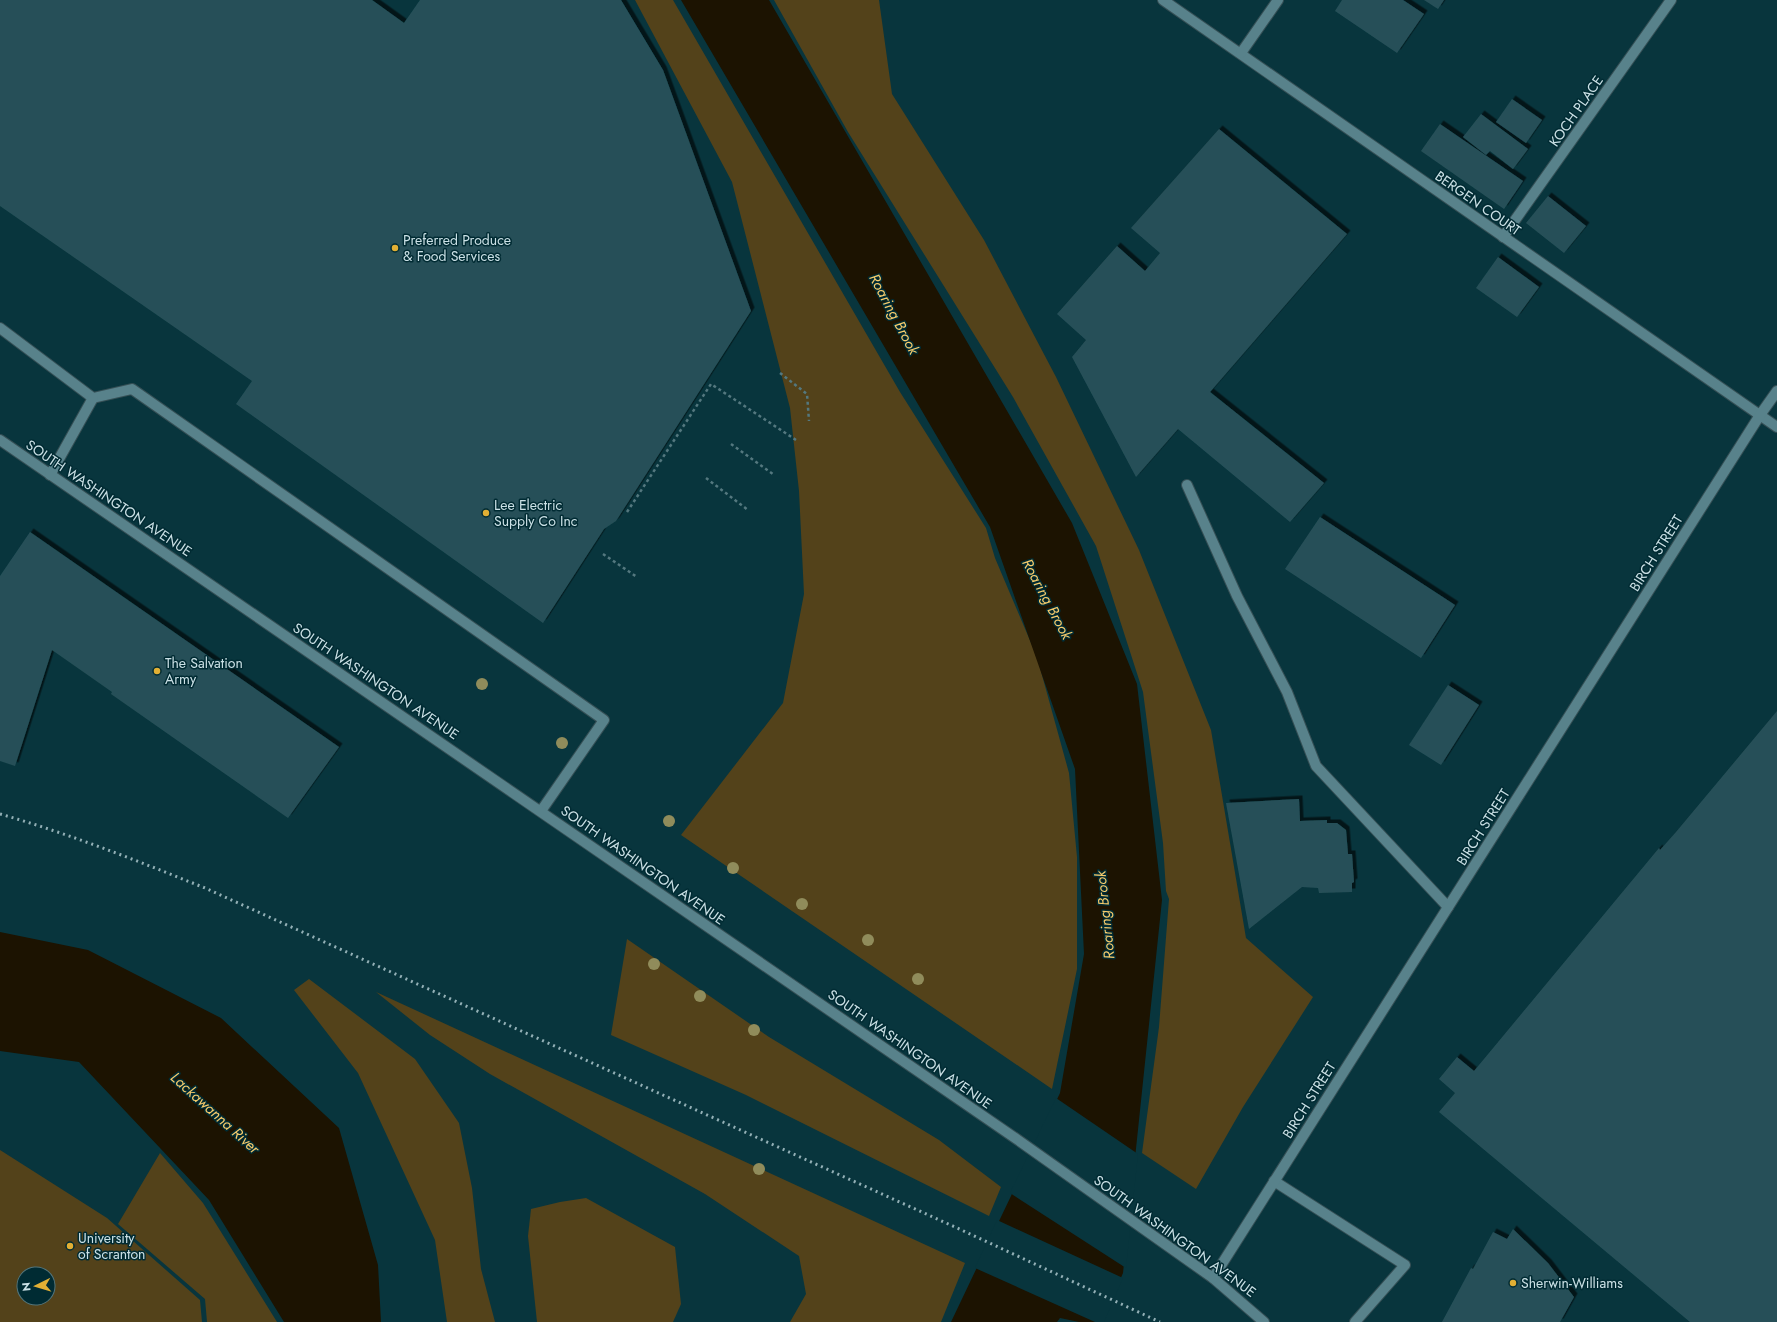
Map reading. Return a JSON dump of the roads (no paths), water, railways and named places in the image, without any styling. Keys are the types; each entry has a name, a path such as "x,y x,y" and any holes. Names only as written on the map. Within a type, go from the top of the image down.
{"street":[{"name":"BERGEN COURT","path":"1163,0 1777,427"},
{"path":"1241,53 1278,0"},
{"name":"KOCH PLACE","path":"1503,237 1672,0"},
{"path":"0,328 93,398"},
{"path":"50,475 93,398 132,389 604,720 541,811"},
{"name":"BIRCH STREET","path":"1213,1278 1760,415 1777,391"},
{"name":"SOUTH WASHINGTON AVENUE","path":"0,440 1018,1140 1213,1278 1264,1322"},
{"path":"1187,485 1238,596 1288,692 1316,766 1448,907"},
{"path":"1274,1181 1405,1265 1355,1322"}],"water":[{"name":"Roaring Brook","path":"681,0 769,0 1072,523 1137,684 1162,900 1123,1273 1102,1322 1079,1322 1060,1318 1057,1322 951,1322 1060,1093 1084,954 1075,769 990,527"},
{"name":"Lackawanna River","path":"0,932 88,950 221,1018 339,1128 378,1265 381,1322 284,1322 209,1200 79,1062 0,1051"}],"railway":[{"path":"0,814 78,839 205,888 955,1227 1160,1322"}],"place":[{"name":"Preferred Produce & Food Services","path":"395,248"},
{"name":"Lee Electric Supply Co Inc","path":"486,513"},
{"name":"The Salvation Army","path":"157,671"},
{"name":"University of Scranton","path":"70,1246"},
{"name":"Sherwin-Williams","path":"1513,1283"}]}
